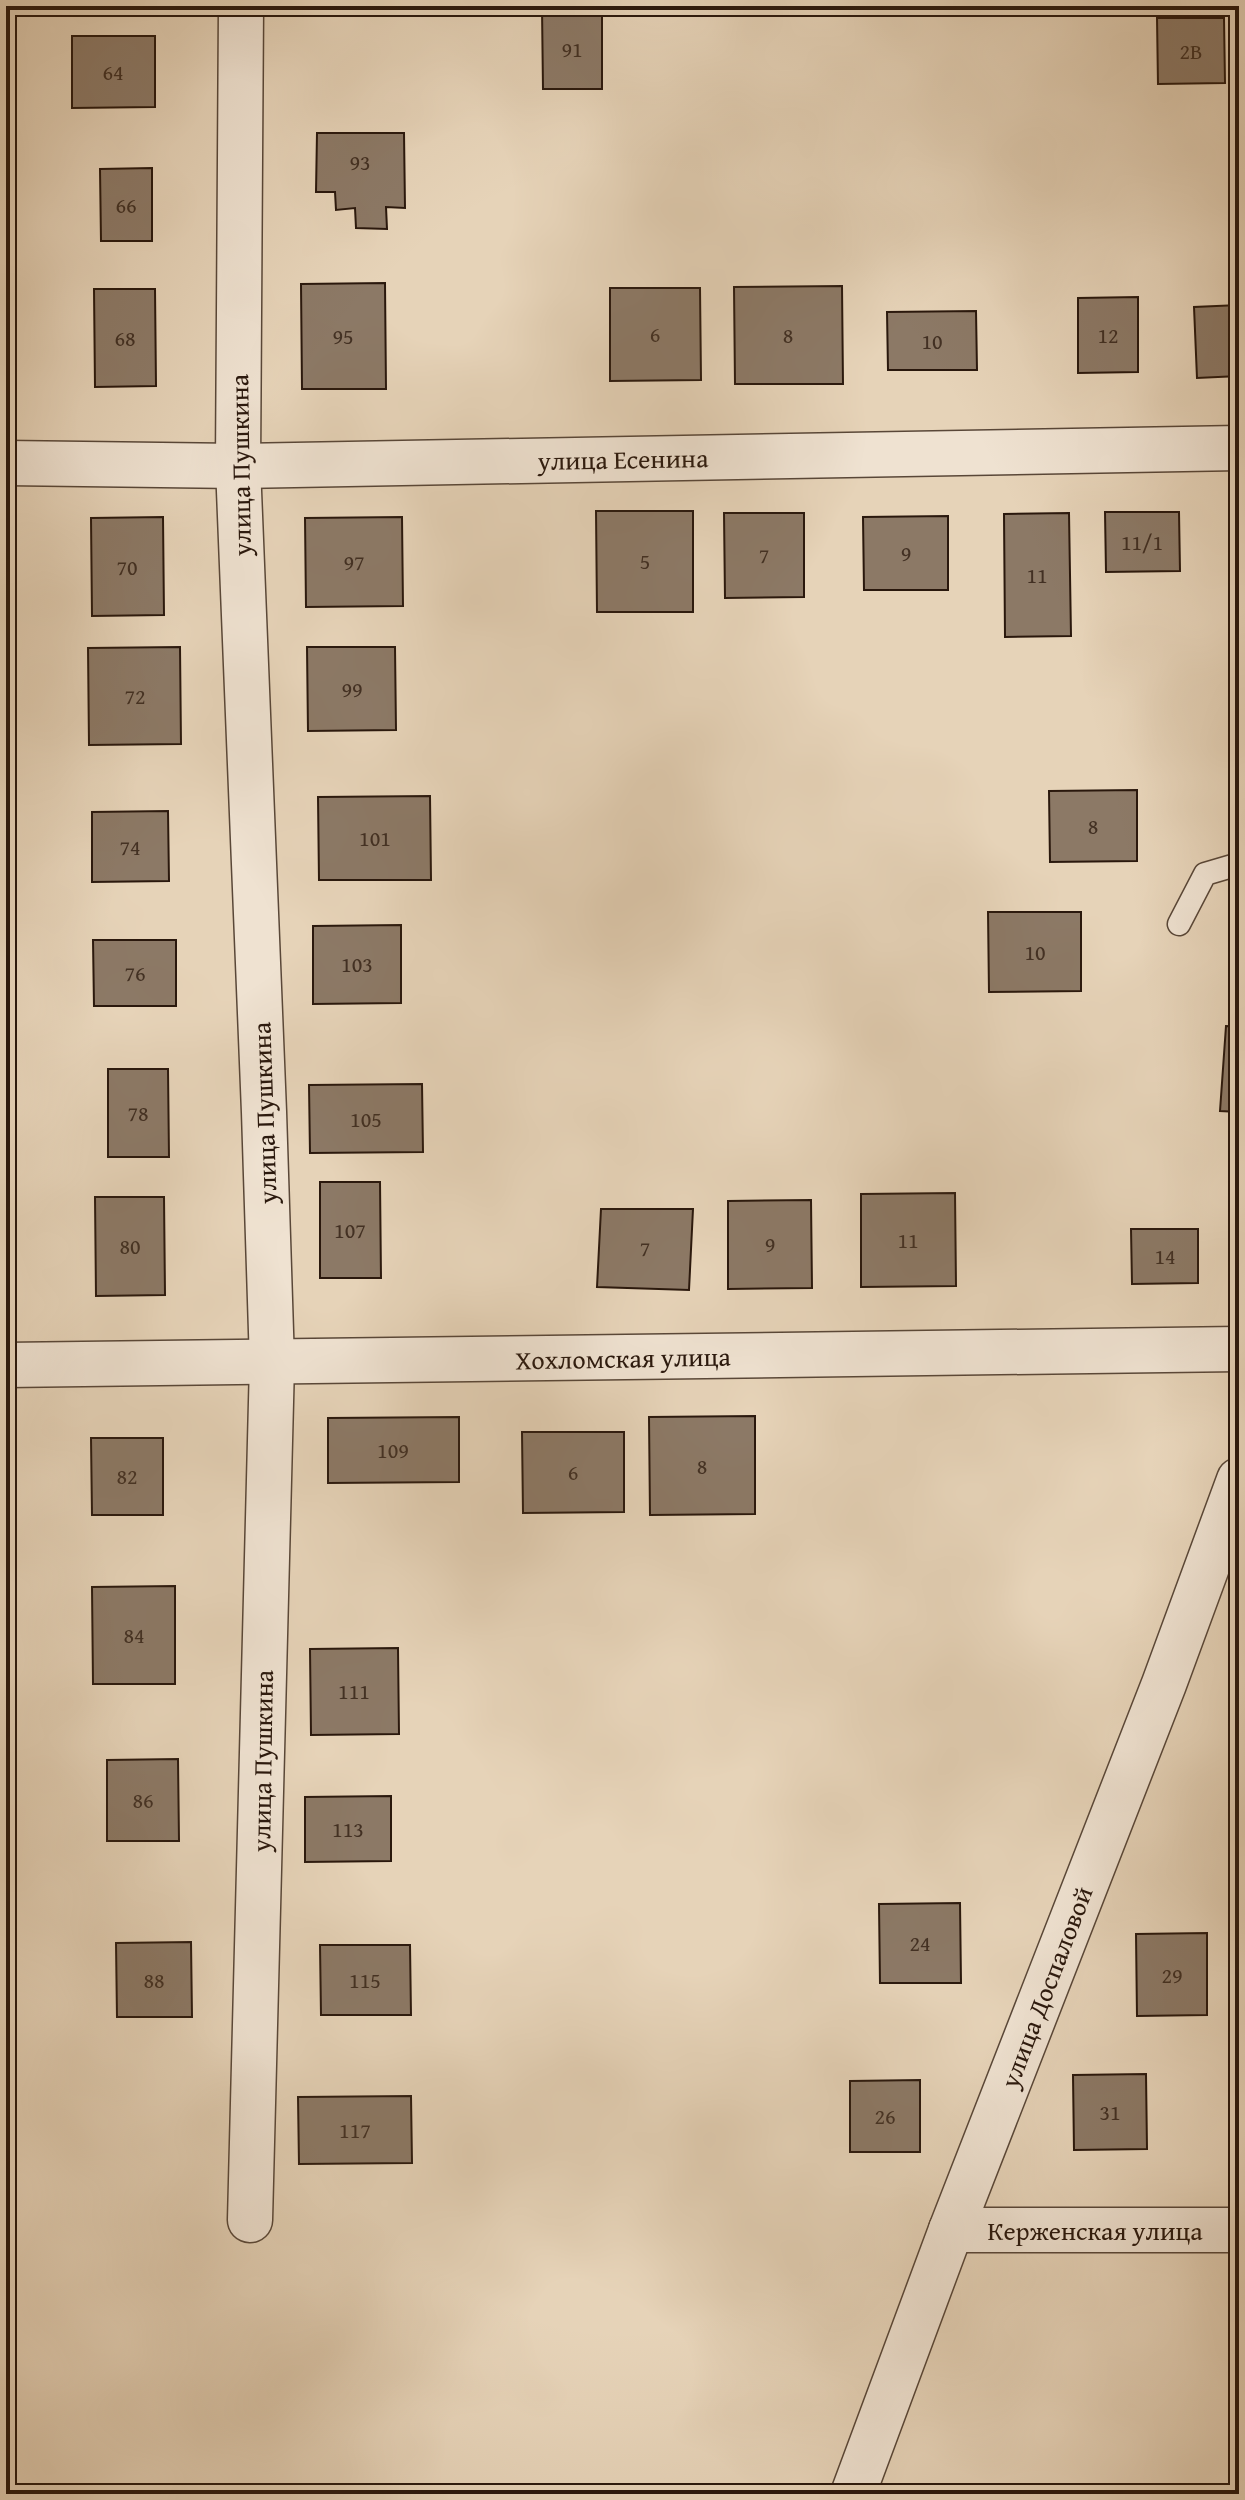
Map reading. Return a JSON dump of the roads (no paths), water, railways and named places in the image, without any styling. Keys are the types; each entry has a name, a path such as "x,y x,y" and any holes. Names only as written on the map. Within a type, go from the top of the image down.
{"street":[{"name":"улица Пушкина","path":"241,6 238,466 272,1363 250,2220"},
{"name":"улица Есенина","path":"6,463 238,466 1239,448"},
{"name":"Хохломская улица","path":"6,1365 1239,1349"},
{"name":"улица Доспаловой","path":"853,2494 951,2230 1164,1684 1239,1480"},
{"name":"Керженская улица","path":"951,2230 1239,2230"}],"lane":[{"path":"1179,924 1205,874 1239,864"}]}
